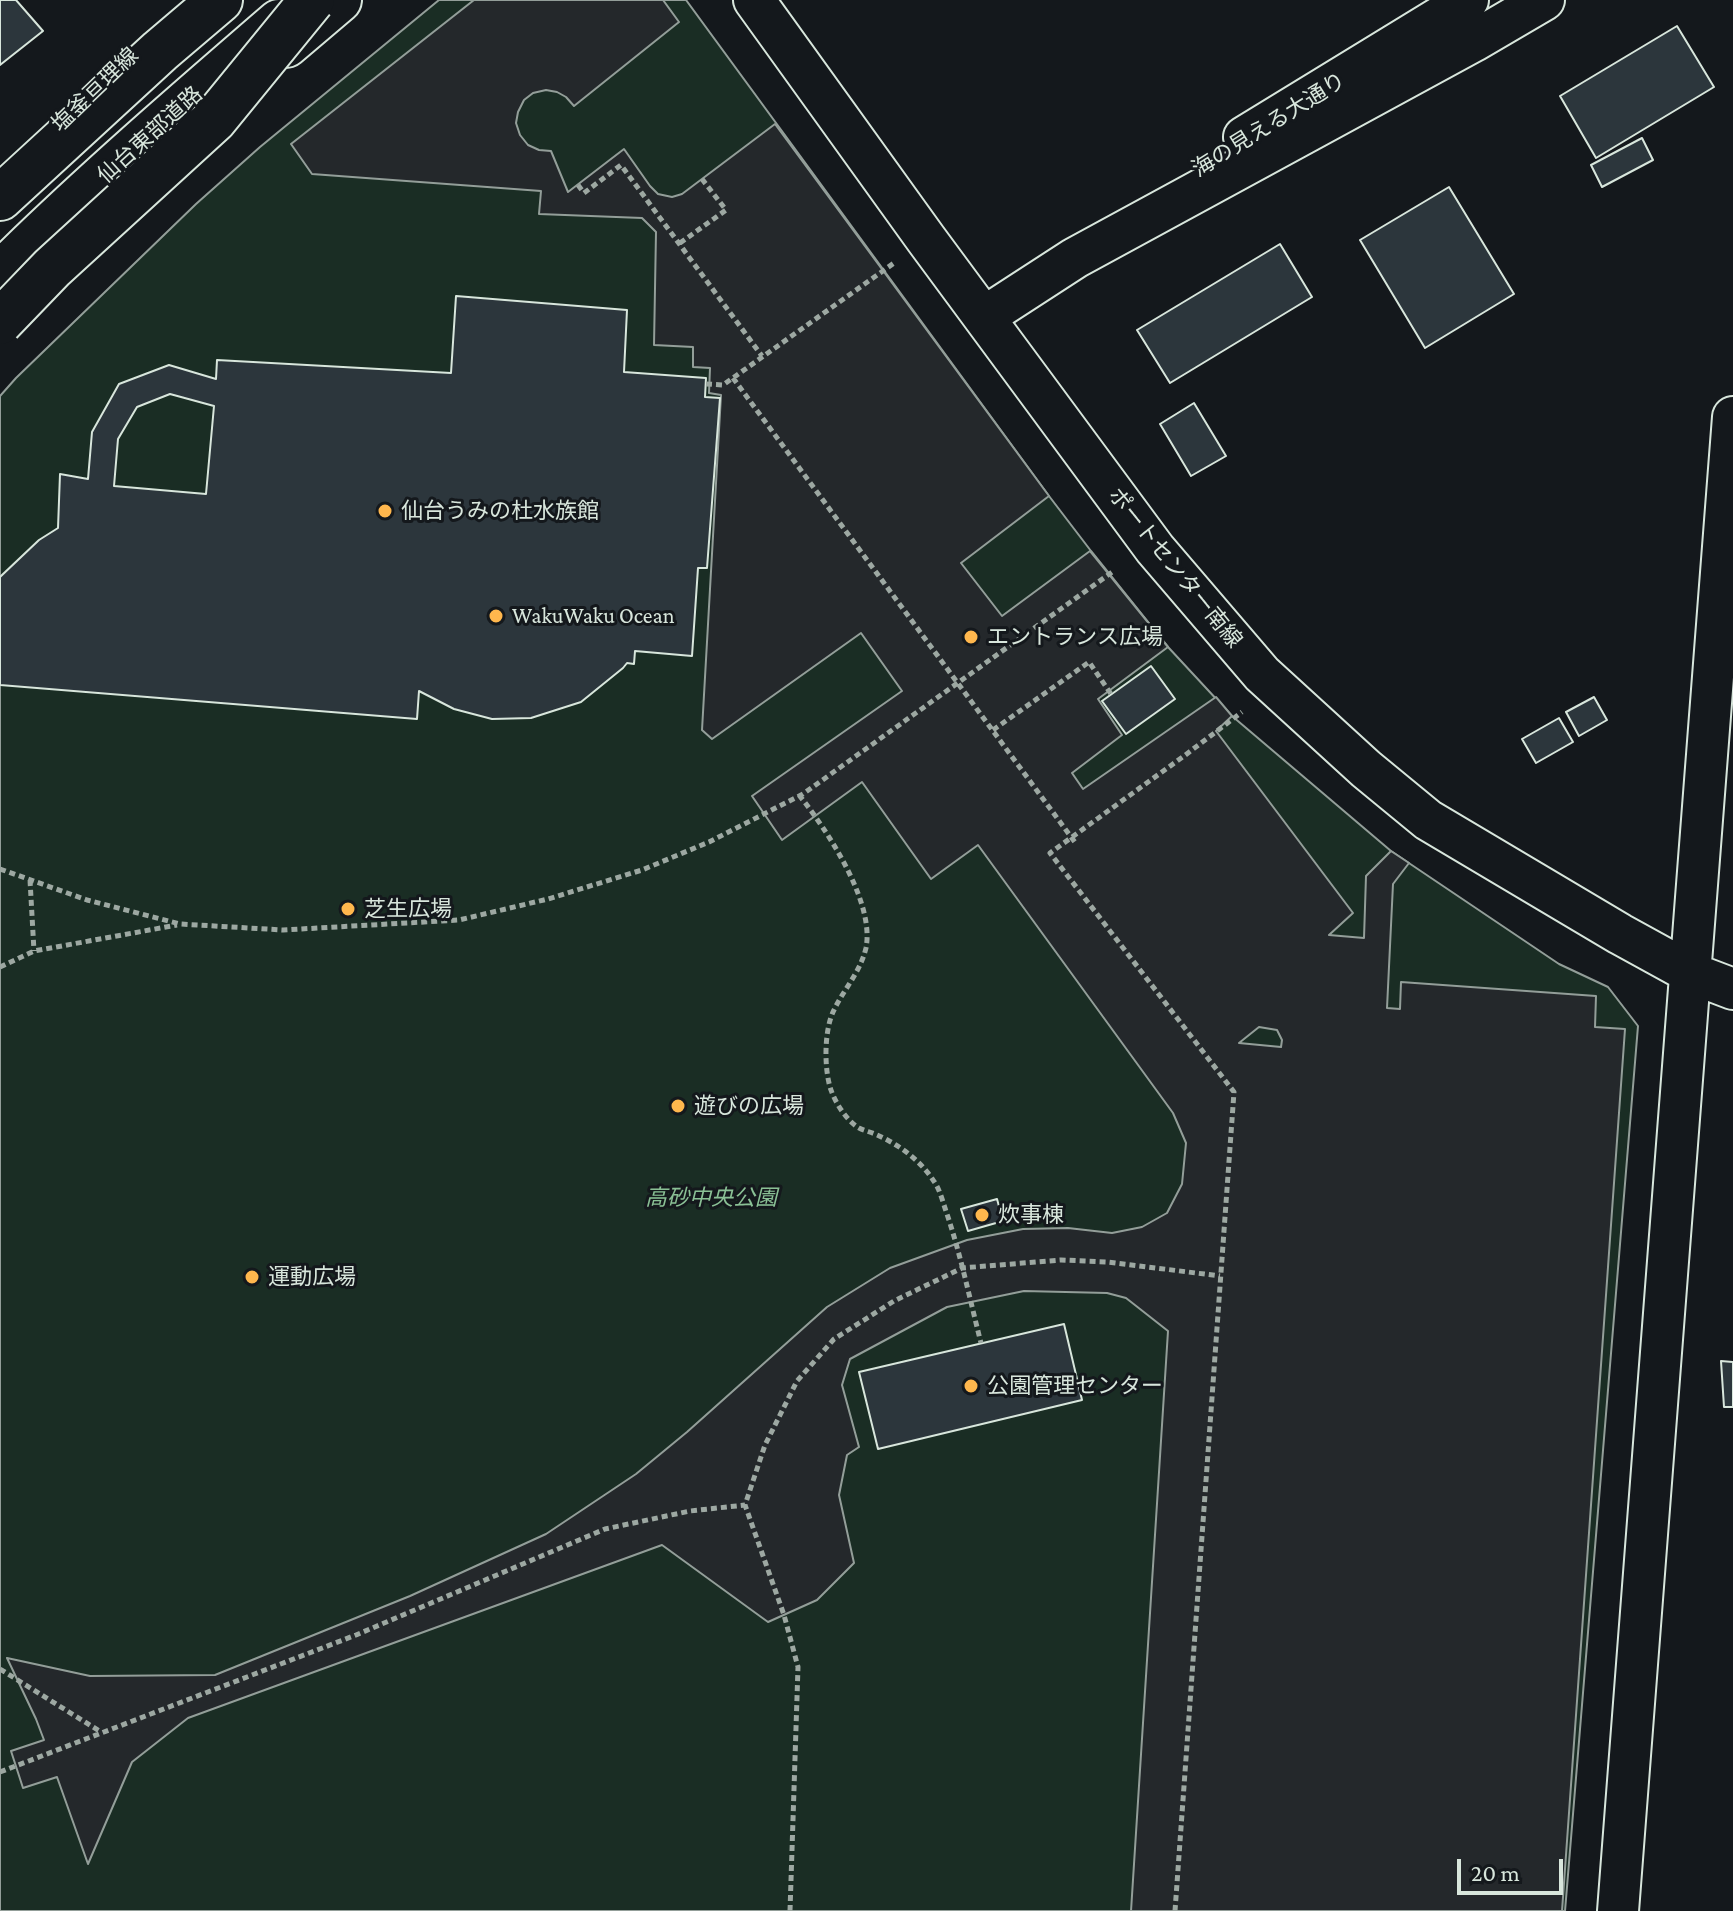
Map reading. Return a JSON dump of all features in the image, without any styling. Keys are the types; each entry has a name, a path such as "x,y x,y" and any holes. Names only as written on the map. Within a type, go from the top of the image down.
{"main road":[{"name":"塩釜亘理線","path":"0,180 189,0"},
{"path":"0,198 220,0"},
{"name":"仙台東部道路","path":"0,274 193,95 305,0"},
{"path":"0,322 52,268 214,120 312,0"},
{"path":"0,306 73,229 339,0"}],"street":[{"name":"ポートセンター南線","path":"754,0 1155,549 1262,674 1366,769 1428,820 1620,934 1691,973 1733,989"},
{"name":"海の見える大通り","path":"1075,258 1215,155 1468,0"},
{"path":"984,317 1075,258 1544,0"},
{"path":"1618,1911 1733,417"}],"path":[{"path":"578,185 584,193 621,165 762,356"},
{"path":"680,243 726,210 702,179"},
{"path":"706,384 723,385 894,263"},
{"path":"733,378 1077,845"},
{"path":"0,869 87,900 180,924 283,930 459,920 548,899 642,870 709,842 799,795 1115,570"},
{"path":"993,730 1089,662 1111,694"},
{"path":"1175,1911 1234,1092 1050,853 1242,712"},
{"path":"799,795 853,881 866,917 867,944 862,962 833,1010 827,1029 827,1069 831,1090 842,1112 858,1128 897,1146 915,1159 933,1180 957,1243 981,1343"},
{"path":"30,880 34,951"},
{"path":"0,967 34,951 180,924"},
{"path":"790,1911 798,1667 784,1615 745,1505 765,1445 797,1381 834,1339 894,1301 962,1268 1061,1260 1108,1262 1220,1276"},
{"path":"0,1772 356,1635 605,1529 690,1511 745,1505"},
{"path":"0,1669 102,1732"}],"green space":[{"name":"高砂中央公園","path":"439,0 686,0 1049,496 1168,647 1232,716 1391,851 1559,964 1608,987 1638,1026 1565,1911 0,1911 0,396 196,204 260,147"}],"shaded area":[{"path":"474,0 663,0 679,22 574,106 557,92 546,90 533,93 524,100 518,112 516,123 520,135 528,145 551,151 568,192 624,149 658,194 672,197 682,194 775,124 1049,496 961,563 1002,616 1090,551 1168,647 1098,699 1122,735 1072,773 1083,789 1216,697 1232,716 1216,731 1353,913 1329,935 1364,938 1366,876 1391,851 1409,863 1393,884 1387,1008 1400,1009 1401,982 1596,996 1595,1027 1625,1029 1562,1911 1131,1911 1168,1331 1126,1298 1107,1293 1024,1291 947,1307 850,1359 842,1385 859,1447 847,1455 839,1495 854,1563 817,1600 768,1622 662,1545 188,1718 132,1762 88,1864 57,1777 23,1788 11,1751 44,1740 7,1658 90,1676 215,1675 410,1596 546,1534 636,1474 827,1307 890,1268 967,1240 1023,1229 1068,1228 1112,1233 1142,1227 1167,1213 1182,1184 1186,1143 1173,1113 978,845 931,879 862,782 782,840 752,796 902,691 861,633 712,739 702,730 721,395 709,393 710,368 693,367 693,347 654,345 656,232 642,218 539,214 541,191 312,174 291,144","holes":["1259,1027 1277,1030 1282,1040 1281,1047 1239,1043"]}],"building":[{"path":"0,0 16,0 43,31 0,65"},
{"path":"1677,26 1714,87 1596,158 1560,96"},
{"path":"1642,138 1653,160 1602,187 1591,165"},
{"path":"1449,187 1514,294 1425,348 1360,240"},
{"path":"1280,244 1312,297 1170,383 1137,330"},
{"name":"仙台うみの杜水族館","path":"456,296 627,310 624,372 706,378 705,397 720,398 707,568 698,568 692,656 635,651 634,664 627,663 581,702 531,718 492,719 454,709 419,691 417,719 0,685 0,577 39,540 58,528 60,474 88,479 92,432 119,384 169,365 216,379 217,360 451,373","holes":["170,394 214,406 206,494 114,486 118,439 137,407"]},
{"path":"1194,403 1226,456 1191,476 1160,424"},
{"path":"1151,666 1175,699 1126,734 1102,701"},
{"path":"1594,697 1607,720 1579,736 1566,712"},
{"path":"1559,718 1573,742 1536,763 1522,739"},
{"name":"炊事棟","path":"997,1199 1003,1221 968,1231 961,1209"},
{"name":"公園管理センター","path":"1064,1324 1082,1400 878,1449 859,1372"},
{"path":"1721,1361 1733,1362 1733,1407 1724,1407"}],"place":[{"name":"仙台うみの杜水族館","path":"385,511"},
{"name":"WakuWaku Ocean","path":"496,616"},
{"name":"エントランス広場","path":"971,637"},
{"name":"芝生広場","path":"348,909"},
{"name":"遊びの広場","path":"678,1106"},
{"name":"炊事棟","path":"982,1215"},
{"name":"運動広場","path":"252,1277"},
{"name":"公園管理センター","path":"971,1386"}]}
